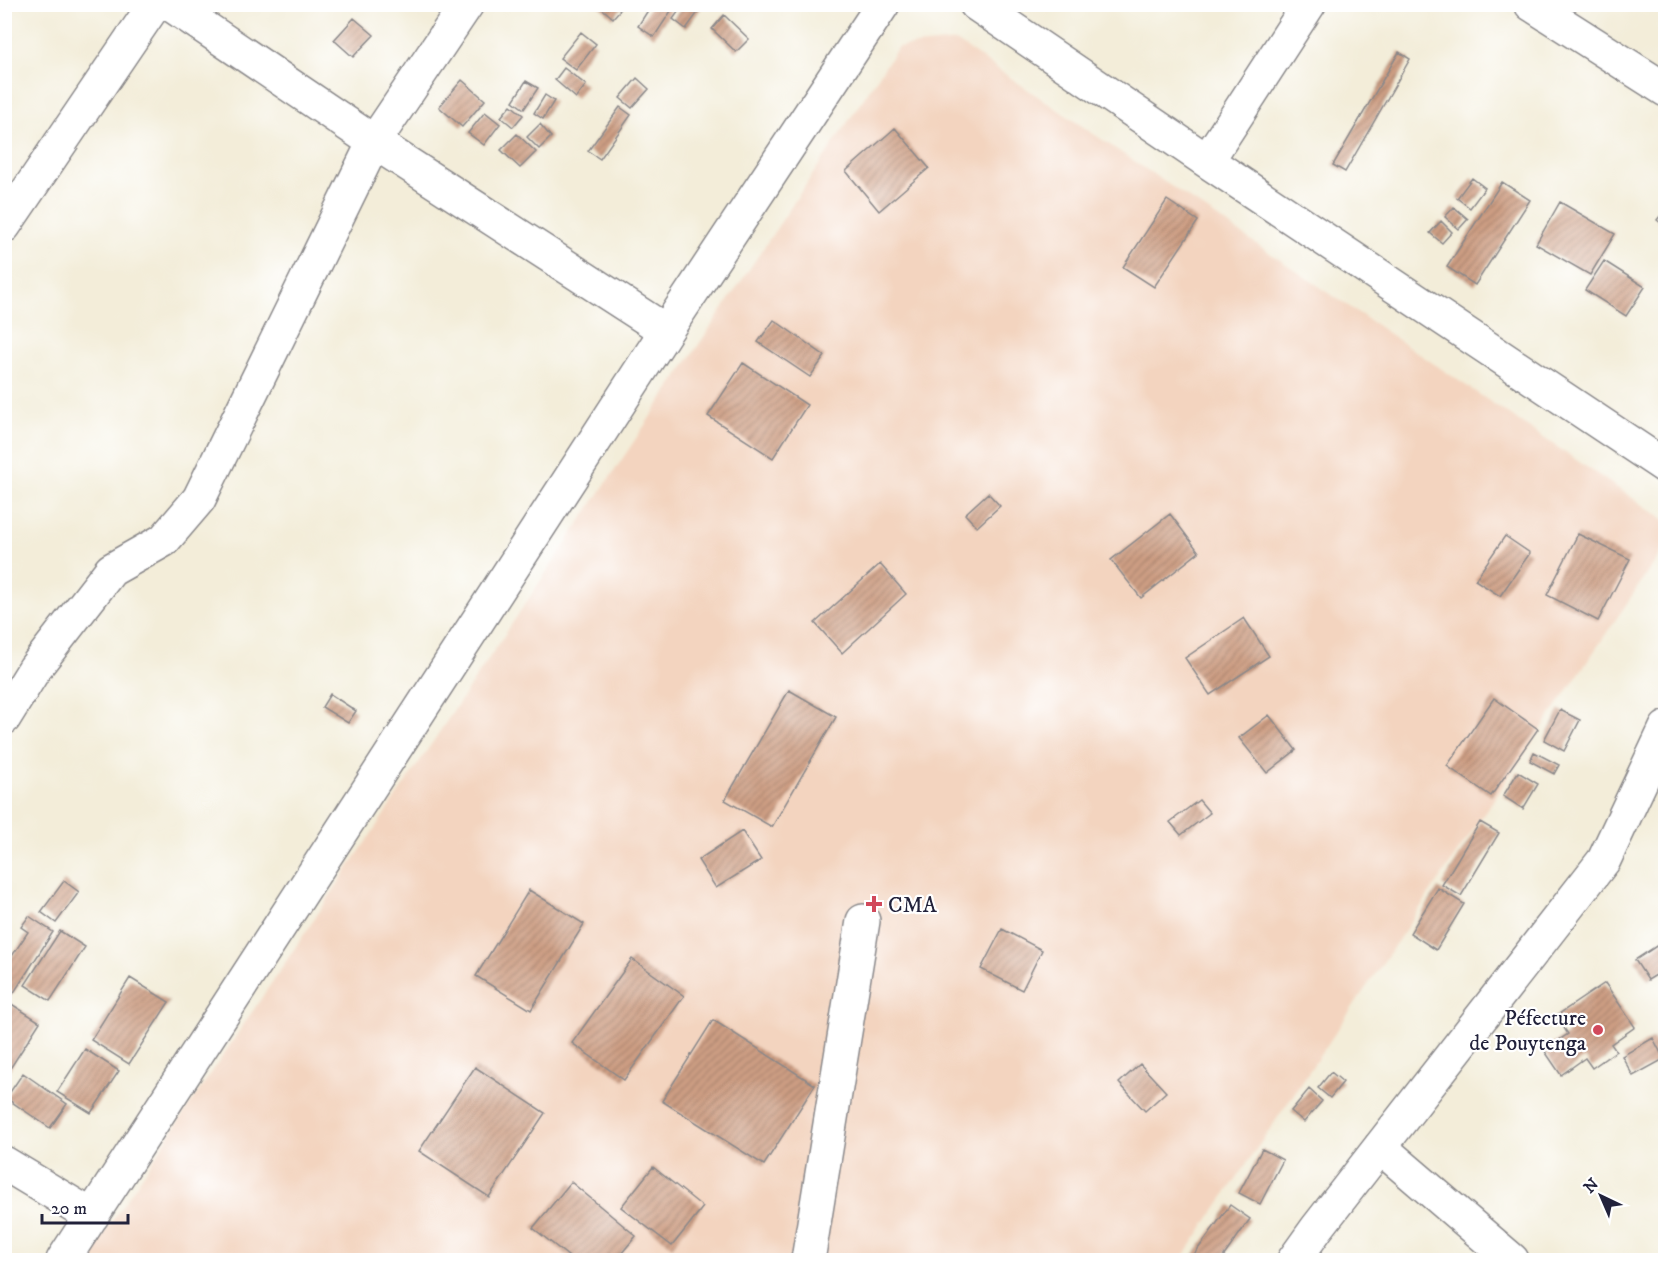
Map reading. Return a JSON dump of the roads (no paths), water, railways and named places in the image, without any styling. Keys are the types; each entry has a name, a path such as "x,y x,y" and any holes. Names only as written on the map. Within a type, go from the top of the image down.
{"street":[{"path":"4,226 155,4"},
{"path":"170,4 374,142 666,331"},
{"path":"4,718 35,668 111,570 164,540 199,499 374,142 467,4"},
{"path":"63,1260 666,331 883,4"},
{"path":"976,4 1665,467"},
{"path":"1207,161 1309,4"},
{"path":"1531,4 1665,90"},
{"path":"1294,1260 1604,860 1665,728"},
{"path":"808,1260 863,921"},
{"path":"1380,1147 1512,1260"},
{"path":"4,1163 92,1215"}],"place":[{"name":"CMA","path":"874,904"},
{"name":"Péfecture de Pouytenga","path":"1598,1030"}]}
